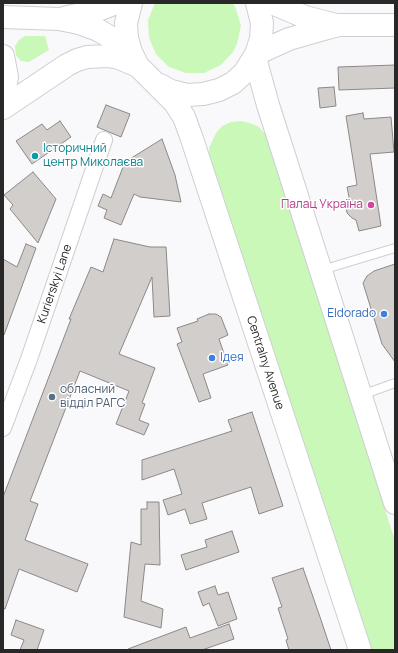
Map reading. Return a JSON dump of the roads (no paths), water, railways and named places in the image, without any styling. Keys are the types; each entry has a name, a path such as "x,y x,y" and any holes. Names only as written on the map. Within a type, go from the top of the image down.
{"main road":[{"path":"3,17 59,19 85,14 116,3"},
{"path":"3,108 67,65 77,60 108,56 135,59 127,38 126,23 131,3"},
{"path":"157,84 171,91 187,95 208,93 219,90 233,83 245,72 256,56 261,39 262,23 257,3"},
{"path":"272,3 305,16 339,26"},
{"name":"Centralny Avenue","path":"59,19 79,23 98,30 115,40 168,94 179,108 184,118 196,150 360,650"},
{"path":"256,56 289,39 306,33 339,26 395,25"},
{"path":"3,56 7,77 3,98"},
{"path":"256,56 268,105 395,503"}],"street":[{"name":"Kurierskyi Lane","path":"3,428 30,359 104,140"}],"lane":[{"path":"321,270 395,248"},
{"path":"361,395 395,383"}],"place":[{"name":"Історичний центр Миколаєва","path":"35,156"},
{"name":"Палац Україна","path":"371,205"},
{"name":"Eldorado","path":"384,314"},
{"name":"Ідея","path":"212,358"},
{"name":"обласний відділ РАГС","path":"52,397"}]}
